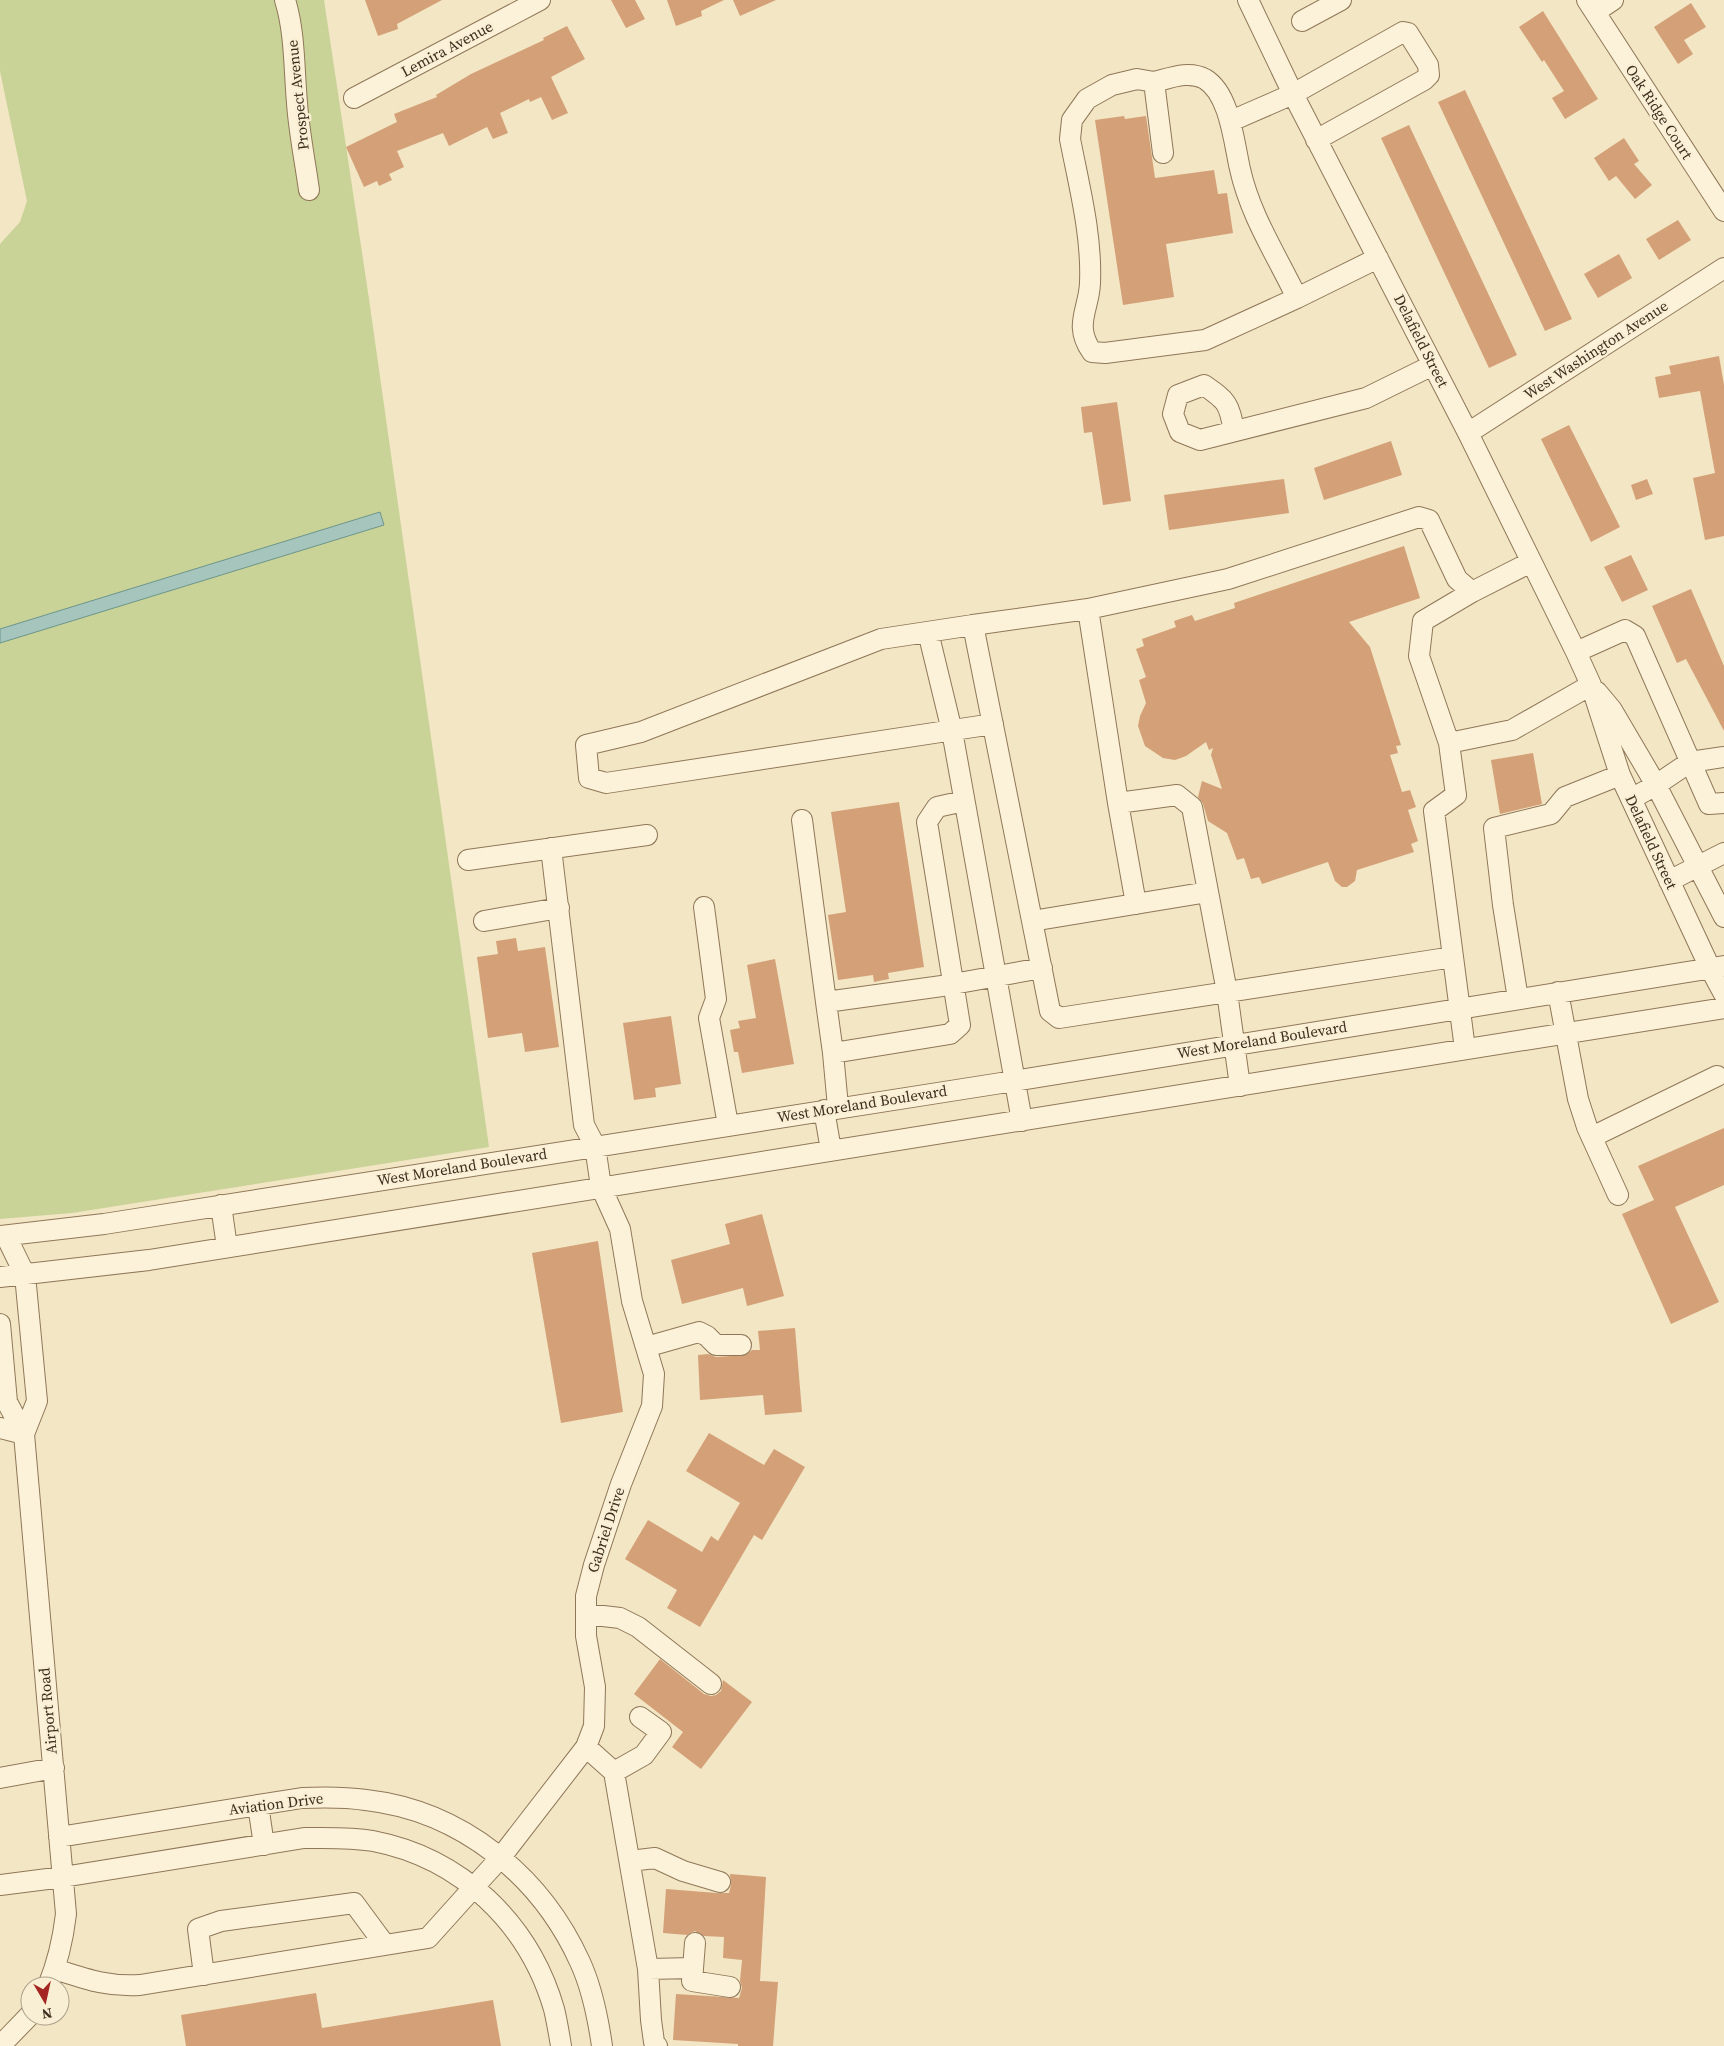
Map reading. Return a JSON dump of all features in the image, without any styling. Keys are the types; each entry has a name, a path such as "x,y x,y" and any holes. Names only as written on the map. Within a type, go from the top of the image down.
{"street":[{"name":"Prospect Avenue","path":"285,0 288,10 298,118 309,190"},
{"name":"Lemira Avenue","path":"354,98 540,0"},
{"name":"Delafield Street","path":"1248,0 1316,140 1468,433 1576,652 1591,685 1620,775 1670,881 1717,967 1724,994"},
{"path":"1302,21 1342,0"},
{"name":"Oak Ridge Court","path":"1613,0 1591,6 1724,211"},
{"path":"1230,121 1293,94 1403,32 1408,33 1428,65 1429,75 1424,80 1316,140"},
{"path":"1297,298 1251,206 1240,172 1230,121 1217,92 1206,80 1192,74 1154,82 1137,79 1112,85 1087,99 1072,120 1070,139 1091,256 1090,286 1083,318 1083,334 1092,352 1106,353 1205,340 1297,298 1378,258"},
{"path":"1154,82 1164,153"},
{"name":"West Washington Avenue","path":"1468,433 1724,268"},
{"path":"1234,431 1366,398 1433,365"},
{"path":"993,724 606,783 589,778 586,745 641,732 881,639 1088,609 1228,579 1419,517 1429,520 1457,579 1472,592"},
{"path":"1465,1049 1434,811 1456,795 1449,743 1419,656 1423,621 1472,592 1531,562"},
{"path":"1088,609 1118,803 1136,904"},
{"path":"973,625 1050,1011 1059,1018 1453,957"},
{"path":"1576,652 1625,630 1635,636 1709,804 1724,803"},
{"path":"928,632 952,731 1022,1121"},
{"name":"Delafield Street","path":"1591,685 1612,710 1656,785 1724,917"},
{"path":"1449,743 1512,730 1591,685"},
{"path":"1631,799 1690,762 1724,757"},
{"path":"1518,999 1503,905 1494,828 1551,814 1565,797 1620,775"},
{"path":"1118,803 1177,795 1192,806 1228,992 1240,1086"},
{"path":"833,1053 950,1034 960,1025 928,822 937,807 964,801"},
{"path":"802,820 833,1053 831,1150"},
{"path":"468,860 647,835"},
{"name":"Gabriel Drive","path":"70,1979 118,1987 140,1985 428,1938 501,1857 586,1747 594,1726 595,1688 586,1636 586,1596 594,1564 621,1484 652,1406 654,1374 632,1301 620,1230 601,1187 595,1146 584,1125 551,848"},
{"path":"1670,881 1724,853"},
{"path":"1032,921 1208,892"},
{"path":"704,907 716,999 709,1018 728,1125"},
{"path":"484,921 558,908"},
{"name":"West Moreland Boulevard","path":"3,1236 104,1224 831,1108 1014,1081 1717,967"},
{"path":"826,1002 954,984 1042,968"},
{"path":"1558,992 1578,1099 1592,1137 1618,1195"},
{"path":"0,1277 139,1261 1724,1008"},
{"path":"1592,1137 1717,1076"},
{"path":"221,1205 227,1247"},
{"path":"0,1260 3,1236"},
{"name":"Airport Road","path":"3,1236 25,1275 38,1401 24,1434"},
{"name":"Airport Road","path":"0,1324 7,1402 24,1434 66,1914 63,1942 52,1976"},
{"path":"646,1347 699,1332 707,1336 716,1345 740,1345"},
{"path":"0,1428 24,1434"},
{"path":"586,1614 620,1618 638,1627 711,1684"},
{"path":"614,1772 644,1755 661,1732 640,1717"},
{"path":"586,1747 614,1772 648,1969 651,2020 654,2042 657,2046"},
{"path":"0,1778 54,1768"},
{"name":"Aviation Drive","path":"59,1837 302,1798 332,1797 368,1800 403,1807 437,1818 467,1834 501,1857 522,1875 543,1900 568,1936 581,1964 593,1999 602,2046"},
{"path":"258,1805 264,1845"},
{"path":"0,1885 63,1877 304,1838 342,1838 372,1841 402,1849 434,1862 473,1886 510,1922 527,1946 542,1974 554,2009 561,2046"},
{"path":"630,1861 655,1858 683,1871 720,1882"},
{"path":"204,1975 198,1929 221,1921 354,1903 385,1945"},
{"path":"695,1943 692,1981 730,1987"},
{"path":"648,1969 693,1968"},
{"path":"0,2046 20,2025"}],"green space":[{"path":"0,0 324,0 369,299 489,1147 72,1213 0,1219 0,244 20,222 27,201 0,71"}],"water":[{"path":"380,512 384,525 0,643 0,629"}],"building":[{"path":"365,0 442,0 397,24 398,29 378,36"},
{"path":"611,0 635,0 645,19 626,28"},
{"path":"667,0 724,0 701,11 702,16 676,26"},
{"path":"733,0 776,0 740,16"},
{"path":"1691,3 1706,27 1684,40 1693,54 1678,64 1654,27"},
{"path":"1543,11 1598,99 1565,119 1552,98 1564,91 1519,27"},
{"path":"567,26 585,59 551,77 568,113 552,120 541,97 530,102 529,99 500,113 508,133 493,139 487,127 449,146 443,133 397,151 404,167 389,174 392,180 379,186 377,181 364,187 346,147 397,122 394,114 437,97 436,95 471,74 544,40 543,38"},
{"path":"1465,90 1572,319 1545,331 1438,102"},
{"path":"1124,116 1125,119 1146,116 1155,178 1214,170 1218,194 1227,193 1233,233 1166,244 1174,297 1123,305 1095,120"},
{"path":"1409,125 1517,355 1489,368 1381,138"},
{"path":"1624,138 1639,161 1634,164 1652,185 1635,199 1616,176 1609,181 1594,158"},
{"path":"1678,220 1691,240 1659,260 1646,239"},
{"path":"1619,254 1632,278 1598,298 1584,274"},
{"path":"1719,356 1724,385 1724,536 1705,540 1693,478 1715,473 1700,391 1659,398 1655,377 1671,374 1669,366"},
{"path":"1117,402 1131,501 1103,505 1092,432 1084,433 1081,407"},
{"path":"1569,425 1620,527 1591,542 1541,439"},
{"path":"1391,441 1402,475 1324,500 1314,468"},
{"path":"1284,479 1289,513 1169,530 1164,495"},
{"path":"1647,479 1653,494 1636,500 1631,485"},
{"path":"1404,546 1420,598 1349,622 1370,647 1401,745 1396,746 1398,753 1390,755 1402,792 1410,790 1416,807 1408,810 1418,841 1411,844 1414,852 1357,870 1355,881 1347,887 1342,887 1335,881 1328,862 1262,884 1259,877 1251,879 1244,858 1237,860 1227,833 1208,821 1203,804 1198,797 1202,781 1222,789 1211,755 1213,748 1209,750 1206,742 1186,756 1175,760 1163,758 1145,746 1138,726 1146,703 1139,680 1146,677 1136,649 1144,646 1142,639 1176,627 1174,621 1192,615 1195,621 1235,608 1234,603"},
{"path":"1631,555 1648,590 1622,602 1604,567"},
{"path":"1691,589 1724,666 1724,731 1686,659 1677,663 1652,606"},
{"path":"1533,753 1542,804 1500,814 1491,760"},
{"path":"899,802 924,967 888,973 889,979 874,982 873,975 838,980 828,915 846,912 831,812"},
{"path":"516,938 518,951 545,947 559,1047 525,1052 522,1033 488,1038 477,957 498,954 496,941"},
{"path":"775,959 794,1064 742,1073 738,1052 734,1052 730,1030 740,1028 738,1021 756,1018 747,965"},
{"path":"671,1016 681,1084 655,1088 656,1097 634,1100 623,1023"},
{"path":"1724,1128 1724,1185 1675,1207 1719,1302 1671,1324 1622,1214 1654,1200 1638,1166"},
{"path":"762,1214 784,1296 747,1306 743,1288 682,1304 671,1260 730,1244 725,1224"},
{"path":"598,1241 623,1412 561,1423 532,1253"},
{"path":"795,1328 802,1412 765,1415 763,1395 700,1400 698,1355 708,1354 716,1357 746,1355 752,1350 760,1350 758,1331"},
{"path":"709,1433 764,1465 774,1449 805,1467 762,1540 754,1535 700,1627 667,1608 677,1590 625,1559 648,1520 702,1552 711,1536 718,1541 740,1503 686,1471"},
{"path":"660,1659 704,1694 716,1695 721,1691 723,1680 752,1702 701,1769 672,1747 683,1732 634,1694"},
{"path":"730,1874 766,1877 760,1981 778,1982 773,2046 738,2046 738,2044 673,2040 676,1994 739,1998 742,1988 740,1981 742,1960 723,1958 724,1937 704,1936 695,1931 687,1935 663,1933 666,1889 729,1893 731,1885"},
{"path":"316,1993 322,2028 493,2000 501,2046 186,2046 181,2015"}]}
